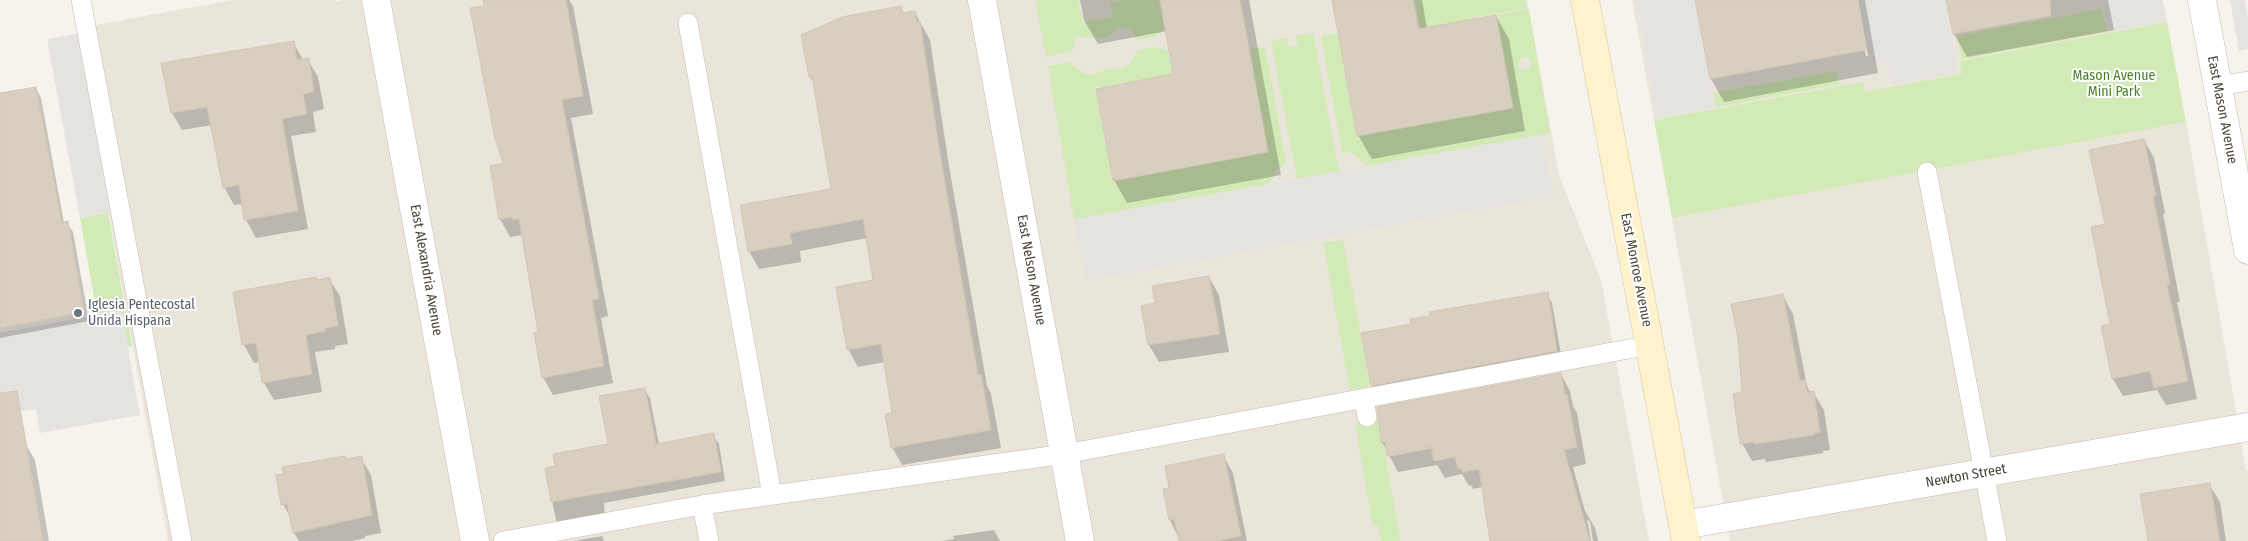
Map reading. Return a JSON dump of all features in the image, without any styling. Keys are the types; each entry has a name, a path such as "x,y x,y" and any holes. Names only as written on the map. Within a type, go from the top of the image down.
{"street":[{"name":"East Alexandria Avenue","path":"376,0 475,541"},
{"name":"East Nelson Avenue","path":"982,0 1080,541"},
{"name":"East Monroe Avenue","path":"1585,0 1684,533"},
{"name":"East Mason Avenue","path":"2202,0 2248,250"},
{"name":"Newton Street","path":"1684,533 1985,473 2248,427"}],"lane":[{"path":"81,0 182,541"},
{"path":"688,23 772,495"},
{"path":"2218,86 2248,81"},
{"path":"1927,172 1997,541"},
{"path":"503,541 702,505 1065,454 1650,345"},
{"path":"1364,399 1367,417"},
{"path":"702,505 709,541"}],"shaded area":[{"path":"233,0 335,0 336,2 342,0 1527,0 1559,175 1601,280 1649,541 168,541 76,33 100,24"},
{"path":"1632,0 2163,0 2167,22 1960,61 1963,74 1865,93 1862,82 1654,120"},
{"path":"1637,0 1695,0 1714,107 1658,118"},
{"path":"1859,0 1945,0 1958,72 1892,84 1887,61 1871,64"},
{"path":"2102,0 2162,0 2167,21 2108,32"},
{"path":"2230,0 2245,0 2248,17 2248,49 2239,51"},
{"path":"95,27 128,209 80,218 47,39 75,34"},
{"path":"2186,122 2246,470 2248,470 2248,541 1730,541 1672,218"},
{"path":"1542,135 1554,196 1086,281 1074,220"},
{"path":"121,310 140,415 40,433 36,409 0,415 0,333"}],"green space":[{"path":"1035,0 1078,0 1083,22 1113,17 1110,2 1159,0 1164,29 1155,37 1137,40 1132,31 1124,27 1116,29 1107,37 1100,39 1079,36 1076,38 1073,49 1070,51 1046,57"},
{"path":"1526,0 1527,8 1466,19 1468,33 1422,41 1415,1"},
{"path":"1529,9 1550,133 1366,166 1350,152 1342,152 1321,36 1338,33 1357,136 1513,108 1497,15","holes":["1524,57 1529,58 1530,68 1524,70 1518,66 1518,62"]},
{"path":"2102,9 2107,32 1962,59 1957,36"},
{"name":"Mason Avenue Mini Park","path":"2167,22 2186,122 1672,218 1654,120 1863,82 1865,92 1962,74 1960,61"},
{"path":"1313,33 1339,171 1297,179 1271,41 1287,38 1289,47 1298,45 1296,36"},
{"path":"1157,47 1168,51 1175,89 1128,97 1125,82 1095,88 1112,181 1268,152 1250,49 1265,47 1286,163 1276,170 1269,184 1074,219 1048,66 1069,62 1083,73 1091,75 1108,69 1123,68 1130,63 1138,50"},
{"path":"1836,71 1839,84 1716,107 1713,93"},
{"path":"108,213 132,346 128,347 121,310 97,314 80,218"},
{"path":"1343,240 1370,386 1350,390 1323,243"},
{"path":"1379,419 1400,541 1381,541 1378,525 1373,526 1355,423"}],"building":[{"path":"483,0 566,0 583,96 562,100 599,299 592,300 604,366 542,378 534,333 538,332 519,219 512,220 512,217 499,220 490,166 503,163 495,139 470,8 484,6"},
{"path":"1160,0 1240,0 1268,152 1113,181 1096,89 1173,74"},
{"path":"1332,0 1413,0 1419,29 1496,15 1513,108 1357,136"},
{"path":"1695,0 1857,0 1866,50 1710,79"},
{"path":"1946,0 2050,0 2051,16 1953,34"},
{"path":"901,6 902,13 915,11 917,22 920,21 939,147 978,375 981,374 991,430 891,448 885,414 892,413 881,344 847,350 836,287 873,280 863,219 790,233 792,244 748,252 740,205 831,189 812,77 809,77 801,35 842,17"},
{"path":"294,41 297,60 309,58 314,92 303,94 307,114 282,119 298,211 244,220 239,185 223,188 207,107 171,113 161,63"},
{"path":"36,87 62,223 68,221 84,312 0,328 0,93"},
{"path":"2144,139 2156,196 2153,196 2170,284 2167,285 2188,381 2154,388 2150,371 2112,379 2101,326 2110,324 2091,227 2105,224 2089,150"},
{"path":"1209,276 1220,334 1148,345 1141,306 1155,303 1152,286"},
{"path":"316,277 317,280 330,277 338,326 326,328 326,331 306,335 312,374 262,383 256,343 242,345 233,292"},
{"path":"1548,292 1557,351 1371,386 1361,333 1411,324 1410,319 1430,316 1429,312"},
{"path":"1783,294 1800,381 1805,380 1807,392 1814,391 1820,432 1814,433 1814,435 1754,444 1754,442 1740,444 1733,394 1742,392 1738,338 1731,304"},
{"path":"1561,373 1577,447 1564,450 1590,541 1490,541 1479,469 1462,472 1462,468 1458,469 1455,457 1434,461 1431,447 1387,456 1385,442 1381,443 1377,407"},
{"path":"645,388 656,444 714,433 721,472 551,502 545,468 555,466 553,454 608,444 599,396"},
{"path":"17,391 43,541 0,541 0,393"},
{"path":"1224,454 1241,536 1216,541 1179,541 1174,519 1169,520 1163,489 1169,488 1165,466"},
{"path":"345,456 345,459 362,456 372,515 293,533 287,504 281,505 276,475 283,474 282,467"},
{"path":"2210,483 2220,541 2148,541 2140,494"}],"place":[{"name":"Iglesia Pentecostal Unida Hispana","path":"78,313"}]}
